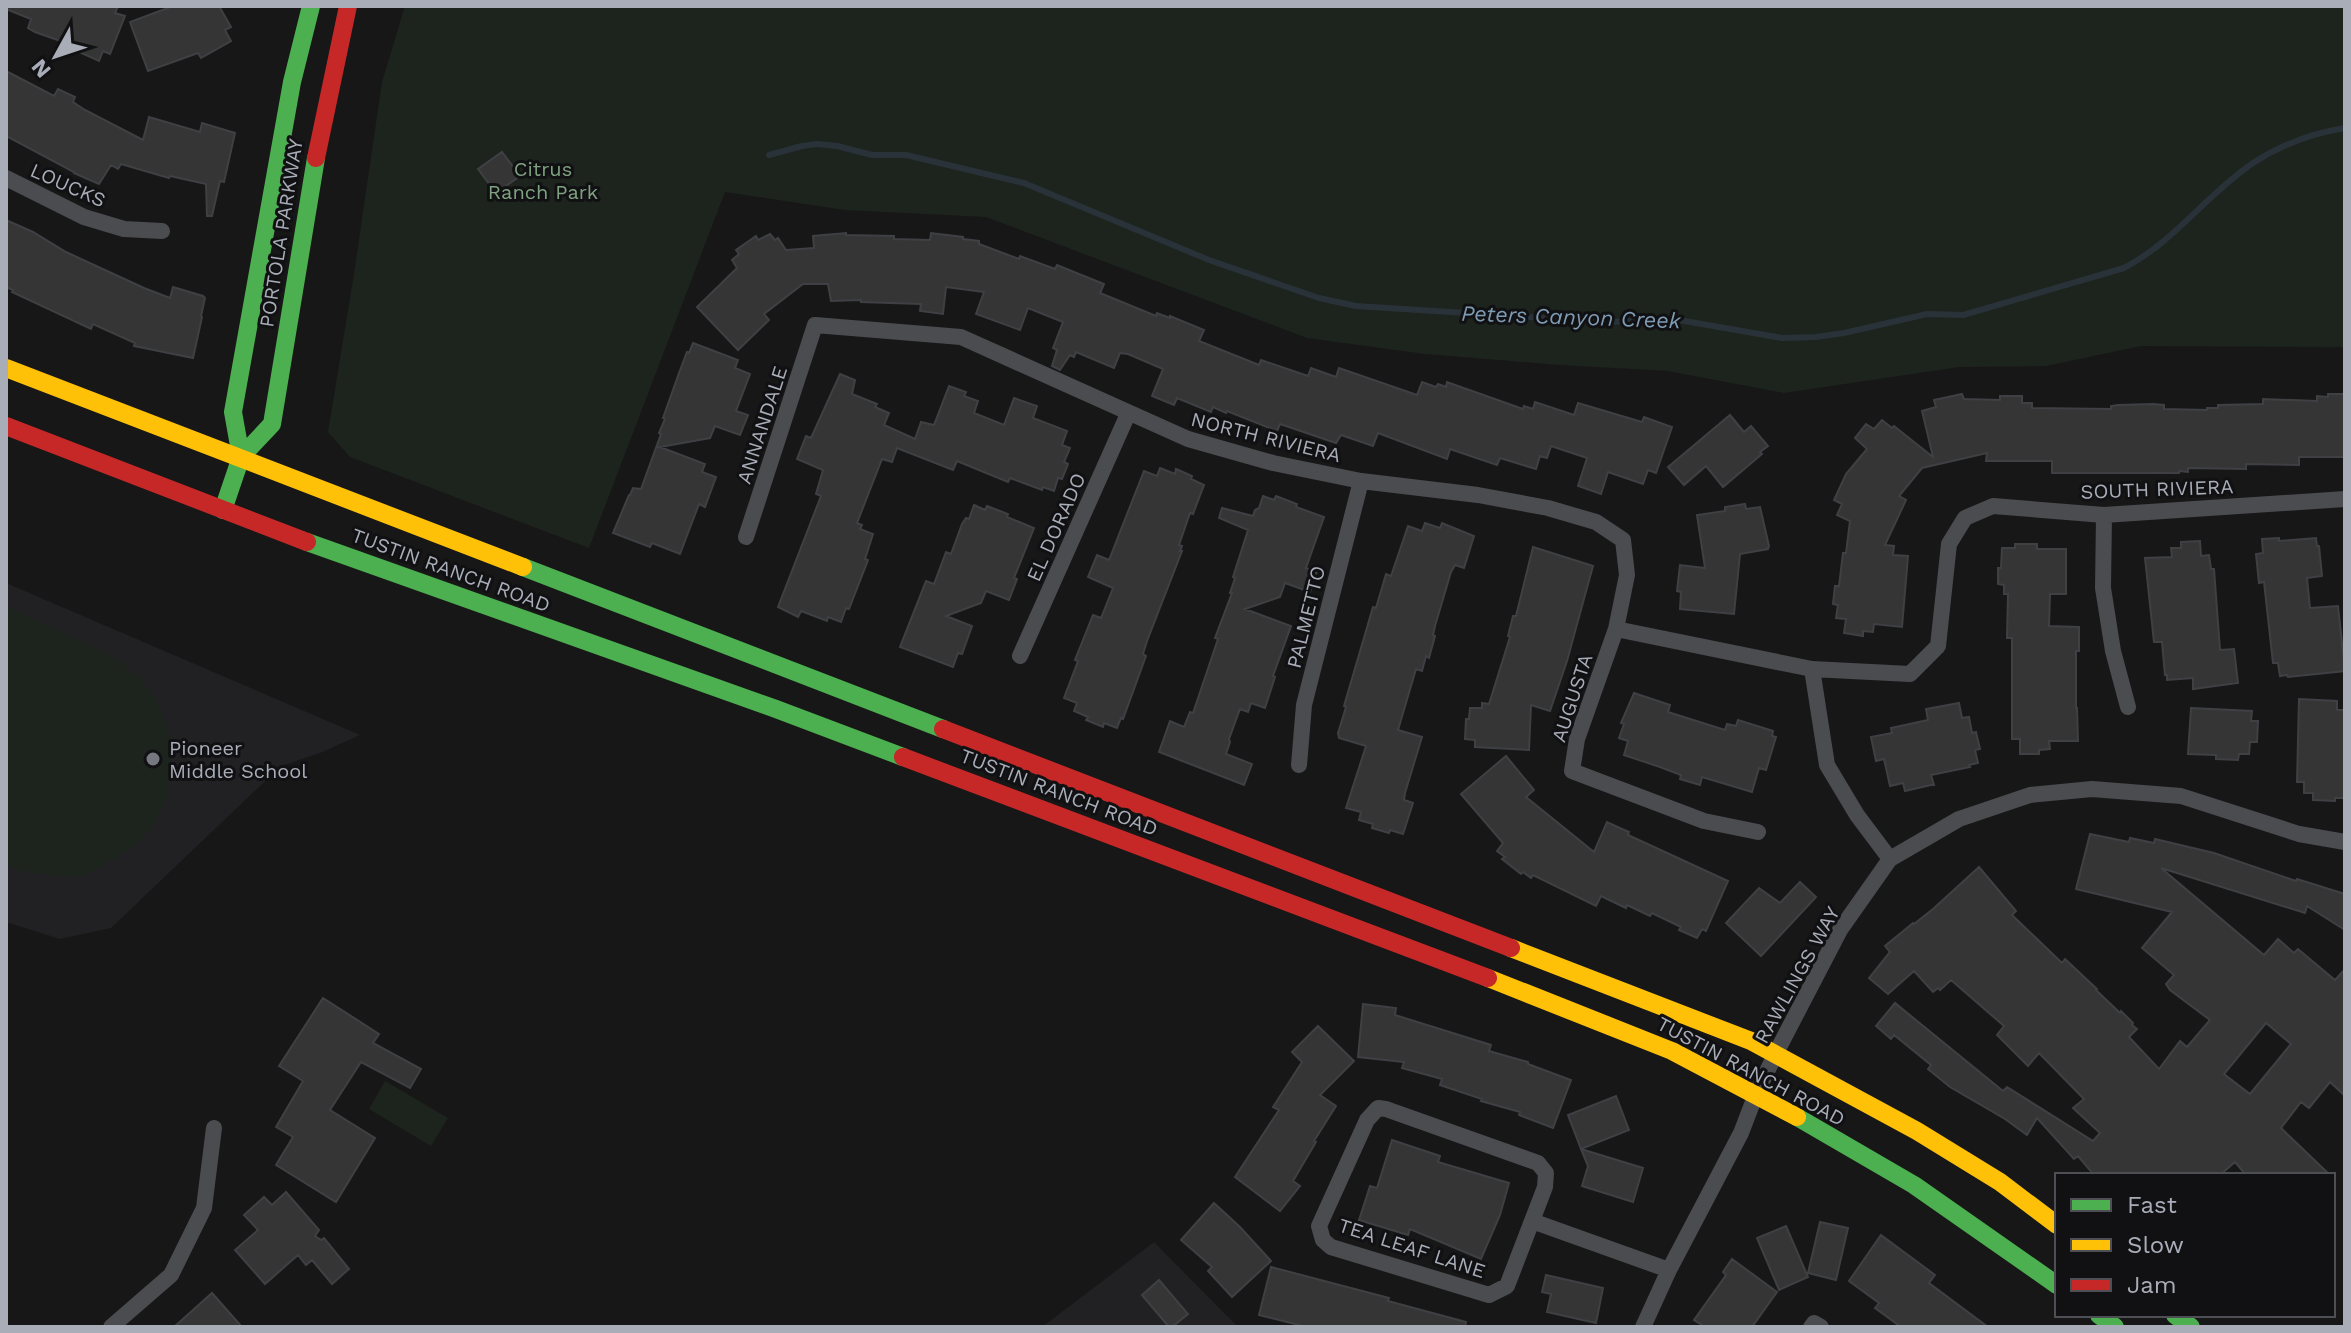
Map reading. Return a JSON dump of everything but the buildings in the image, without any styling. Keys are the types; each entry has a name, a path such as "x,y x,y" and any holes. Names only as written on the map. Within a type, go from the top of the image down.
{"main road":[{"name":"PORTOLA PARKWAY","path":"241,457 233,412 292,82 311,6"},
{"name":"PORTOLA PARKWAY","path":"223,510 241,457 272,424 320,132 348,6"},
{"name":"TUSTIN RANCH ROAD","path":"6,368 1737,1035 1776,1053 1941,1145 2000,1182 2055,1223"},
{"name":"TUSTIN RANCH ROAD","path":"6,426 223,510 776,709 1569,1009 1672,1051 1756,1094 1914,1185 2055,1284"}],"street":[{"name":"LOUCKS","path":"6,178 84,217 124,229 162,231"},
{"name":"NORTH RIVIERA","path":"815,325 961,337 1188,439 1273,463 1361,481 1478,495 1548,508 1596,522 1623,540"},
{"name":"ANNANDALE","path":"746,537 815,325"},
{"name":"EL DORADO","path":"1020,656 1128,414"},
{"name":"PALMETTO","path":"1299,765 1304,705 1361,481"},
{"name":"SOUTH RIVIERA","path":"1616,629 1812,669 1910,674 1938,646 1949,544 1965,518 1993,506 2104,515 2345,499"},
{"path":"2104,515 2103,588 2113,651 2128,707"},
{"name":"AUGUSTA","path":"1623,540 1627,575 1616,629 1577,739 1572,771 1704,821 1758,832"},
{"path":"1812,669 1827,765 1857,815 1890,859"},
{"name":"RAWLINGS WAY","path":"1643,1327 1669,1270 1739,1138 1776,1053 1840,930 1890,859 1959,819 2030,795 2092,789 2181,796 2299,834 2345,842"},
{"name":"TEA LEAF LANE","path":"1378,1108 1538,1163 1546,1173 1545,1187 1532,1221 1507,1286 1489,1295 1331,1247 1323,1240 1319,1226 1367,1120 1378,1108"},
{"path":"111,1327 171,1275 204,1208 214,1128"},
{"path":"1532,1221 1669,1270"}],"shaded area":[{"name":"Pioneer Middle School","path":"6,583 360,735 281,766 111,928 60,939 6,922"},
{"path":"1154,1242 1235,1324 1244,1327 1042,1327"}],"green space":[{"name":"Citrus Ranch Park","path":"405,6 2345,6 2345,347 2141,346 2046,366 1959,367 1784,393 1668,371 1425,354 1307,338 986,217 845,210 725,192 589,548 350,457 328,432 382,82"},
{"path":"6,606 110,655 140,677 160,707 173,748 168,798 151,829 132,848 91,872 69,878 20,871 6,864"},
{"path":"385,1081 448,1118 431,1146 369,1109"}],"waterway":[{"name":"Peters Canyon Creek","path":"769,155 817,144 837,146 872,155 906,155 1024,183 1209,260 1319,298 1356,306 1608,322 1673,319 1782,338 1844,333 1927,314 1963,315 2124,268 2175,232 2253,163 2298,141 2345,128"}],"traffic: fast":[{"path":"241,457 233,412 292,82 311,6"},
{"path":"223,510 241,457 272,424 316,158"},
{"path":"307,542 903,757"},
{"path":"523,567 943,729"},
{"path":"1797,1117 1914,1185 2055,1284"},
{"path":"2102,1317 2115,1327"},
{"path":"2178,1317 2191,1327"}],"traffic: slow":[{"path":"6,368 523,567"},
{"path":"1511,948 1751,1041 1917,1131 2000,1182 2055,1223"},
{"path":"1488,978 1672,1051 1797,1117"}],"traffic: jam":[{"path":"316,158 348,6"},
{"path":"6,426 307,542"},
{"path":"943,729 1511,948"},
{"path":"903,757 1488,978"}],"place":[{"name":"Pioneer Middle School","path":"153,759"}]}
